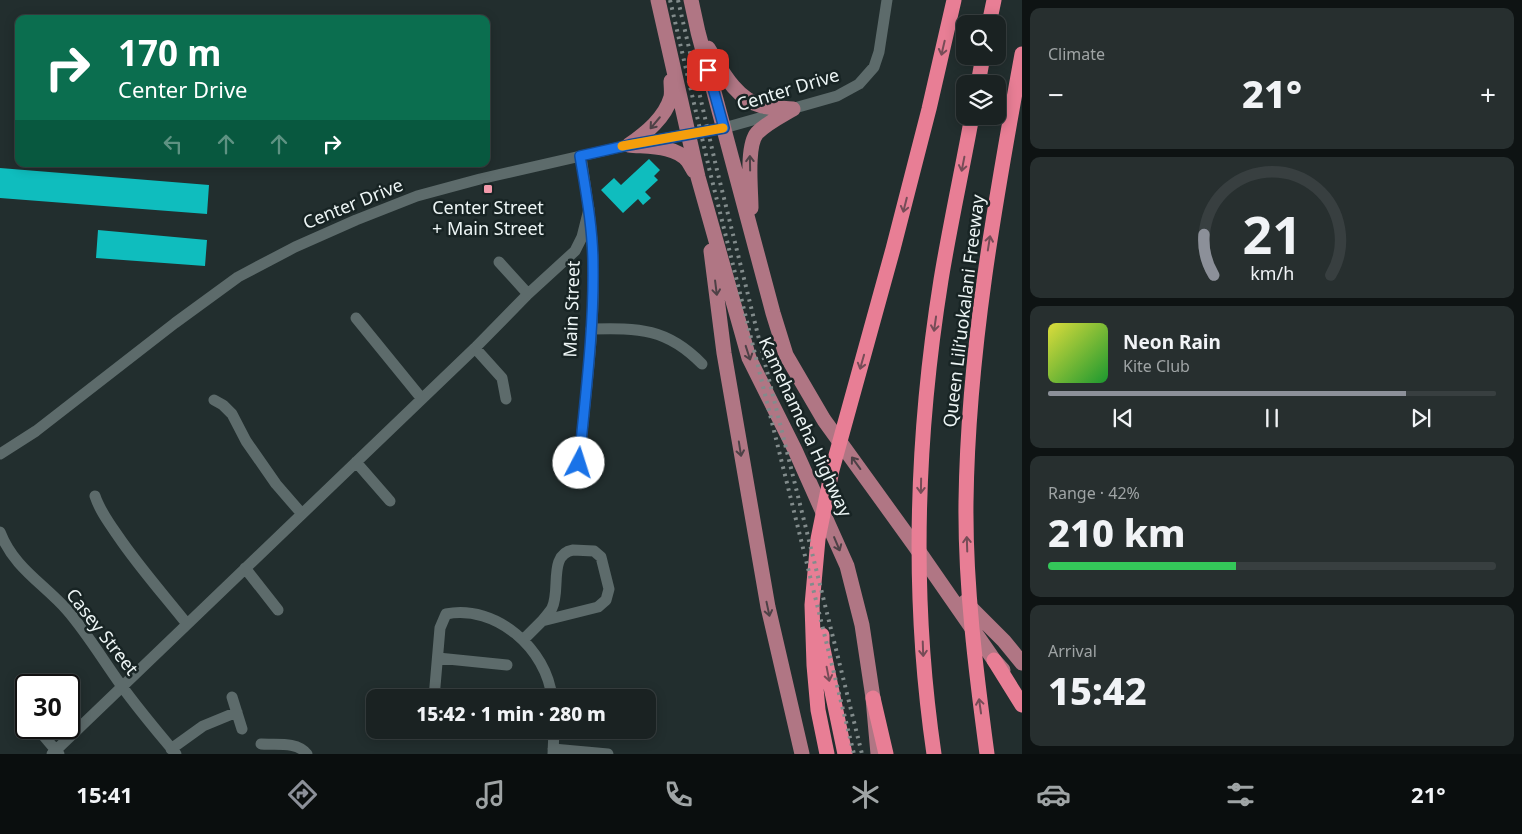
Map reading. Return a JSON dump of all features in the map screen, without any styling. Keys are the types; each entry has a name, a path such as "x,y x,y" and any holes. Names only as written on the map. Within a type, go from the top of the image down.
{"highway":[{"path":"827,754 818,710 814,665 812,605 818,539 832,470 896,240 954,0"},
{"path":"991,15 994,0"},
{"name":"Queen Liliʻuokalani Freeway","path":"987,754 978,694 968,572 966,504 968,434 973,364 982,288 1022,54"},
{"name":"Queen Liliʻuokalani Freeway","path":"934,754 923,664 920,577 921,481 924,425 941,280 970,125"},
{"path":"818,539 823,590 822,644 845,754"},
{"path":"994,660 1015,687 1022,705"},
{"path":"873,698 886,754"}],"main road":[{"name":"Kamehameha Highway","path":"658,0 687,135 749,358 795,450 847,566 862,625 873,698 878,754"},
{"name":"Kamehameha Highway","path":"691,0 772,313 786,355 824,420 930,567 994,660"},
{"path":"698,32 728,82 745,98 762,106 793,108"},
{"path":"629,145 646,133 663,114 672,96 668,44"},
{"path":"751,229 750,155 756,135 767,125 793,108"},
{"path":"629,145 674,151 687,159 698,177"},
{"path":"705,205 724,353 768,607 802,754"},
{"path":"930,567 1004,641 1022,663"}],"street":[{"name":"Center Drive","path":"0,454 36,431 175,323 238,277 295,247 356,220 417,196 480,179 629,145 724,128 837,96 859,84 874,67 879,52 888,0"},
{"name":"Main Street","path":"579,463 591,329 593,266 589,209 580,156"},
{"path":"45,739 55,753 475,348 528,294 575,251 582,237 589,209"},
{"path":"499,262 528,294"},
{"path":"356,318 422,398"},
{"path":"591,329 627,328 655,333 681,345 702,364"},
{"path":"475,348 502,378 506,398"},
{"path":"214,400 223,405 232,414 246,441 276,484 302,514"},
{"path":"356,462 390,501"},
{"path":"95,496 104,516 130,554 187,624"},
{"name":"Casey Street","path":"1,540 26,572 67,610 122,687 173,751"},
{"path":"523,640 552,608 560,556 566,551 573,550 591,551 598,554 603,561 608,589 608,597 603,604 598,607 542,621"},
{"path":"245,568 278,610"},
{"path":"435,689 440,628 446,614 460,612 490,618 523,640 535,654 547,676 550,689"},
{"path":"438,658 507,665"},
{"path":"232,697 242,729"},
{"path":"173,751 203,726 237,712"},
{"path":"261,744 297,746 307,754"},
{"path":"553,751 608,754"}],"building":[{"path":"649,159 660,170 654,176 658,180 645,192 651,198 643,205 638,199 623,213 601,190 614,178 621,185"},
{"path":"0,168 209,185 207,214 0,198"},
{"path":"98,230 207,240 205,266 96,258"}],"railway":[{"path":"670,0 709,168 854,754"},
{"path":"678,0 716,166 862,754"}],"slow traffic":[{"path":"622,146 723,128"}],"place":[{"name":"Center Street + Main Street","path":"488,189"}],"route":[{"path":"579,463 591,329 593,266 589,209 580,156 724,128 708,70"}]}
